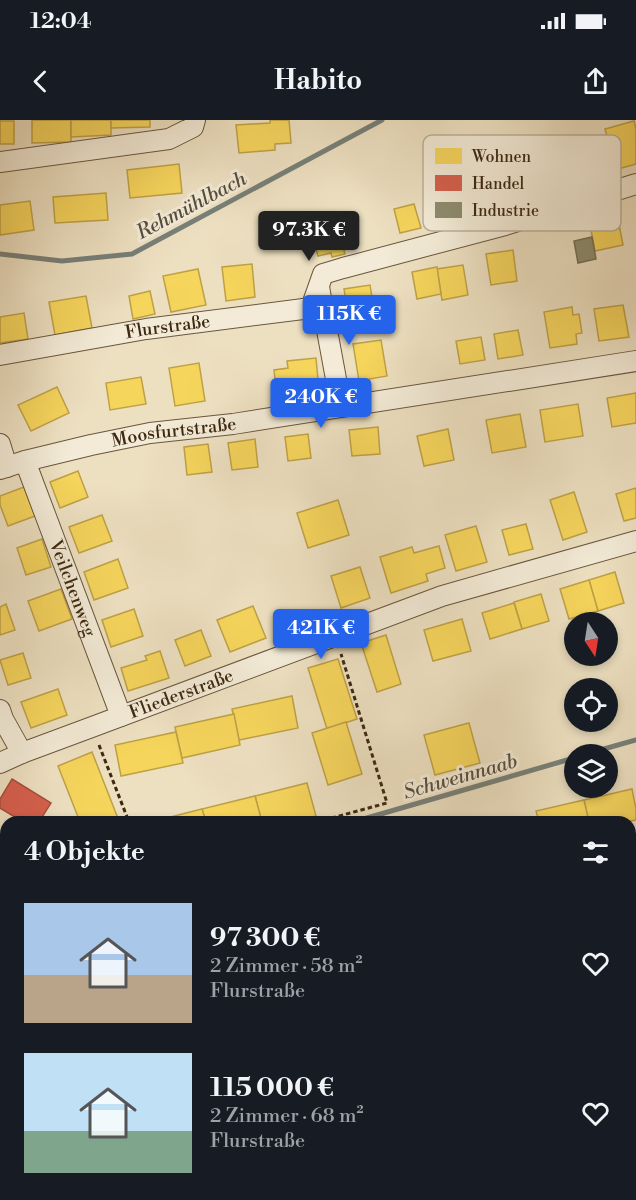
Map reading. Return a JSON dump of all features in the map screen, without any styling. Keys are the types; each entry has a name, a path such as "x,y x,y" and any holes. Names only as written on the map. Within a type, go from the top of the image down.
{"street":[{"path":"0,162 169,139 193,127 195,120"},
{"name":"Flurstraße","path":"621,189 636,184"},
{"name":"Flurstraße","path":"0,355 146,329 311,308 323,274 482,231"},
{"path":"318,285 336,379 333,408"},
{"name":"Moosfurtstraße","path":"11,466 150,432 233,424 636,361"},
{"name":"Veilchenweg","path":"0,444 121,716"},
{"name":"Fliederstraße","path":"0,763 92,726 442,596 636,541"},
{"path":"0,710 22,753"}],"path":[{"path":"336,635 387,803 339,816"},
{"path":"92,726 127,816"}],"building: Wohnen":[{"path":"0,120 14,121 14,144 0,144"},
{"path":"32,120 71,120 71,142 32,143"},
{"path":"71,120 111,120 111,135 71,137"},
{"path":"111,120 150,120 150,127 111,128"},
{"path":"270,120 289,120 291,143 275,144 275,150 239,153 236,125 270,123"},
{"path":"634,121 636,164 621,168 621,135 607,135 605,129"},
{"path":"179,164 182,193 130,198 127,170"},
{"path":"106,193 108,220 55,223 53,197"},
{"path":"30,201 34,230 0,235 0,205"},
{"path":"414,204 421,228 400,233 394,209"},
{"path":"338,226 345,254 332,257 331,253 318,256 312,233"},
{"path":"591,231 620,231 623,245 595,251"},
{"path":"513,250 517,281 491,285 486,254"},
{"path":"252,264 255,297 226,301 222,267"},
{"path":"463,265 468,295 442,300 437,269"},
{"path":"437,267 441,294 417,299 412,272"},
{"path":"198,269 206,305 171,312 163,276"},
{"path":"370,285 375,315 358,317 357,311 348,313 344,289"},
{"path":"150,291 155,314 133,319 129,296"},
{"path":"86,296 92,328 55,335 49,302"},
{"path":"623,305 629,337 599,341 594,309"},
{"path":"572,307 573,315 579,314 582,333 576,334 577,344 550,348 544,312"},
{"path":"24,313 28,339 0,343 0,317"},
{"path":"518,330 523,355 498,359 494,334"},
{"path":"481,337 485,360 460,364 456,341"},
{"path":"381,340 387,376 359,381 353,344"},
{"path":"316,358 319,390 291,393 290,388 276,389 274,370 288,368 287,361"},
{"path":"199,363 205,401 175,406 169,368"},
{"path":"141,377 146,404 110,410 106,383"},
{"path":"57,387 69,413 31,431 18,405"},
{"path":"636,393 636,423 612,427 607,398"},
{"path":"578,404 583,436 545,442 540,410"},
{"path":"520,414 526,447 492,453 486,420"},
{"path":"378,427 380,454 352,456 349,430"},
{"path":"448,429 454,460 424,466 417,436"},
{"path":"308,434 311,458 288,461 285,437"},
{"path":"255,439 258,467 232,470 228,443"},
{"path":"208,444 212,472 187,475 184,447"},
{"path":"78,471 88,497 60,508 50,482"},
{"path":"24,487 35,516 8,526 0,505 0,496"},
{"path":"636,488 636,518 624,521 616,494"},
{"path":"574,492 587,532 563,540 550,500"},
{"path":"338,500 349,535 308,548 297,513"},
{"path":"102,515 112,541 79,553 69,527"},
{"path":"526,524 533,549 509,555 502,530"},
{"path":"476,526 487,562 456,571 445,535"},
{"path":"42,539 51,567 26,575 17,548"},
{"path":"439,546 445,568 426,574 428,581 391,593 380,557 412,547 414,553"},
{"path":"118,559 128,588 94,600 84,572"},
{"path":"360,567 370,598 341,608 331,576"},
{"path":"615,572 624,603 598,611 589,580"},
{"path":"589,580 598,611 567,612 560,589"},
{"path":"61,589 72,619 39,631 28,601"},
{"path":"541,594 549,621 522,629 514,602"},
{"path":"514,603 522,629 490,639 482,613"},
{"path":"6,604 15,630 0,635 0,607"},
{"path":"253,606 266,638 230,652 217,620"},
{"path":"134,609 143,636 111,647 102,620"},
{"path":"462,619 471,651 433,661 424,630"},
{"path":"201,630 211,656 185,666 175,640"},
{"path":"386,635 401,684 377,692 361,643"},
{"path":"160,651 169,678 128,691 121,668 147,660 145,656"},
{"path":"23,653 31,678 8,685 0,660"},
{"path":"338,659 357,719 327,729 308,668"},
{"path":"58,689 67,715 31,728 21,702"},
{"path":"292,696 298,728 239,740 232,709"},
{"path":"234,714 240,745 182,758 175,727"},
{"path":"346,722 362,774 328,785 312,733"},
{"path":"469,723 480,763 435,775 424,735"},
{"path":"176,732 183,763 121,776 115,745"},
{"path":"92,752 117,816 78,816 58,766"},
{"path":"307,783 316,816 260,816 255,796"},
{"path":"632,789 636,816 588,816 584,800 618,798 618,792"},
{"path":"255,796 260,816 204,816 202,809"},
{"path":"584,800 588,816 537,816 536,811"},
{"path":"202,809 204,816 175,816"}],"building: Handel":[{"path":"12,779 51,803 43,816 13,816 0,808 0,799"}],"building: Industrie":[{"path":"592,237 596,259 578,263 574,241"}],"waterway":[{"name":"Rehmühlbach","path":"0,254 62,261 132,254 382,120"},
{"name":"Schweinnaab","path":"618,745 636,740"},
{"name":"Schweinnaab","path":"374,816 564,761"}]}
